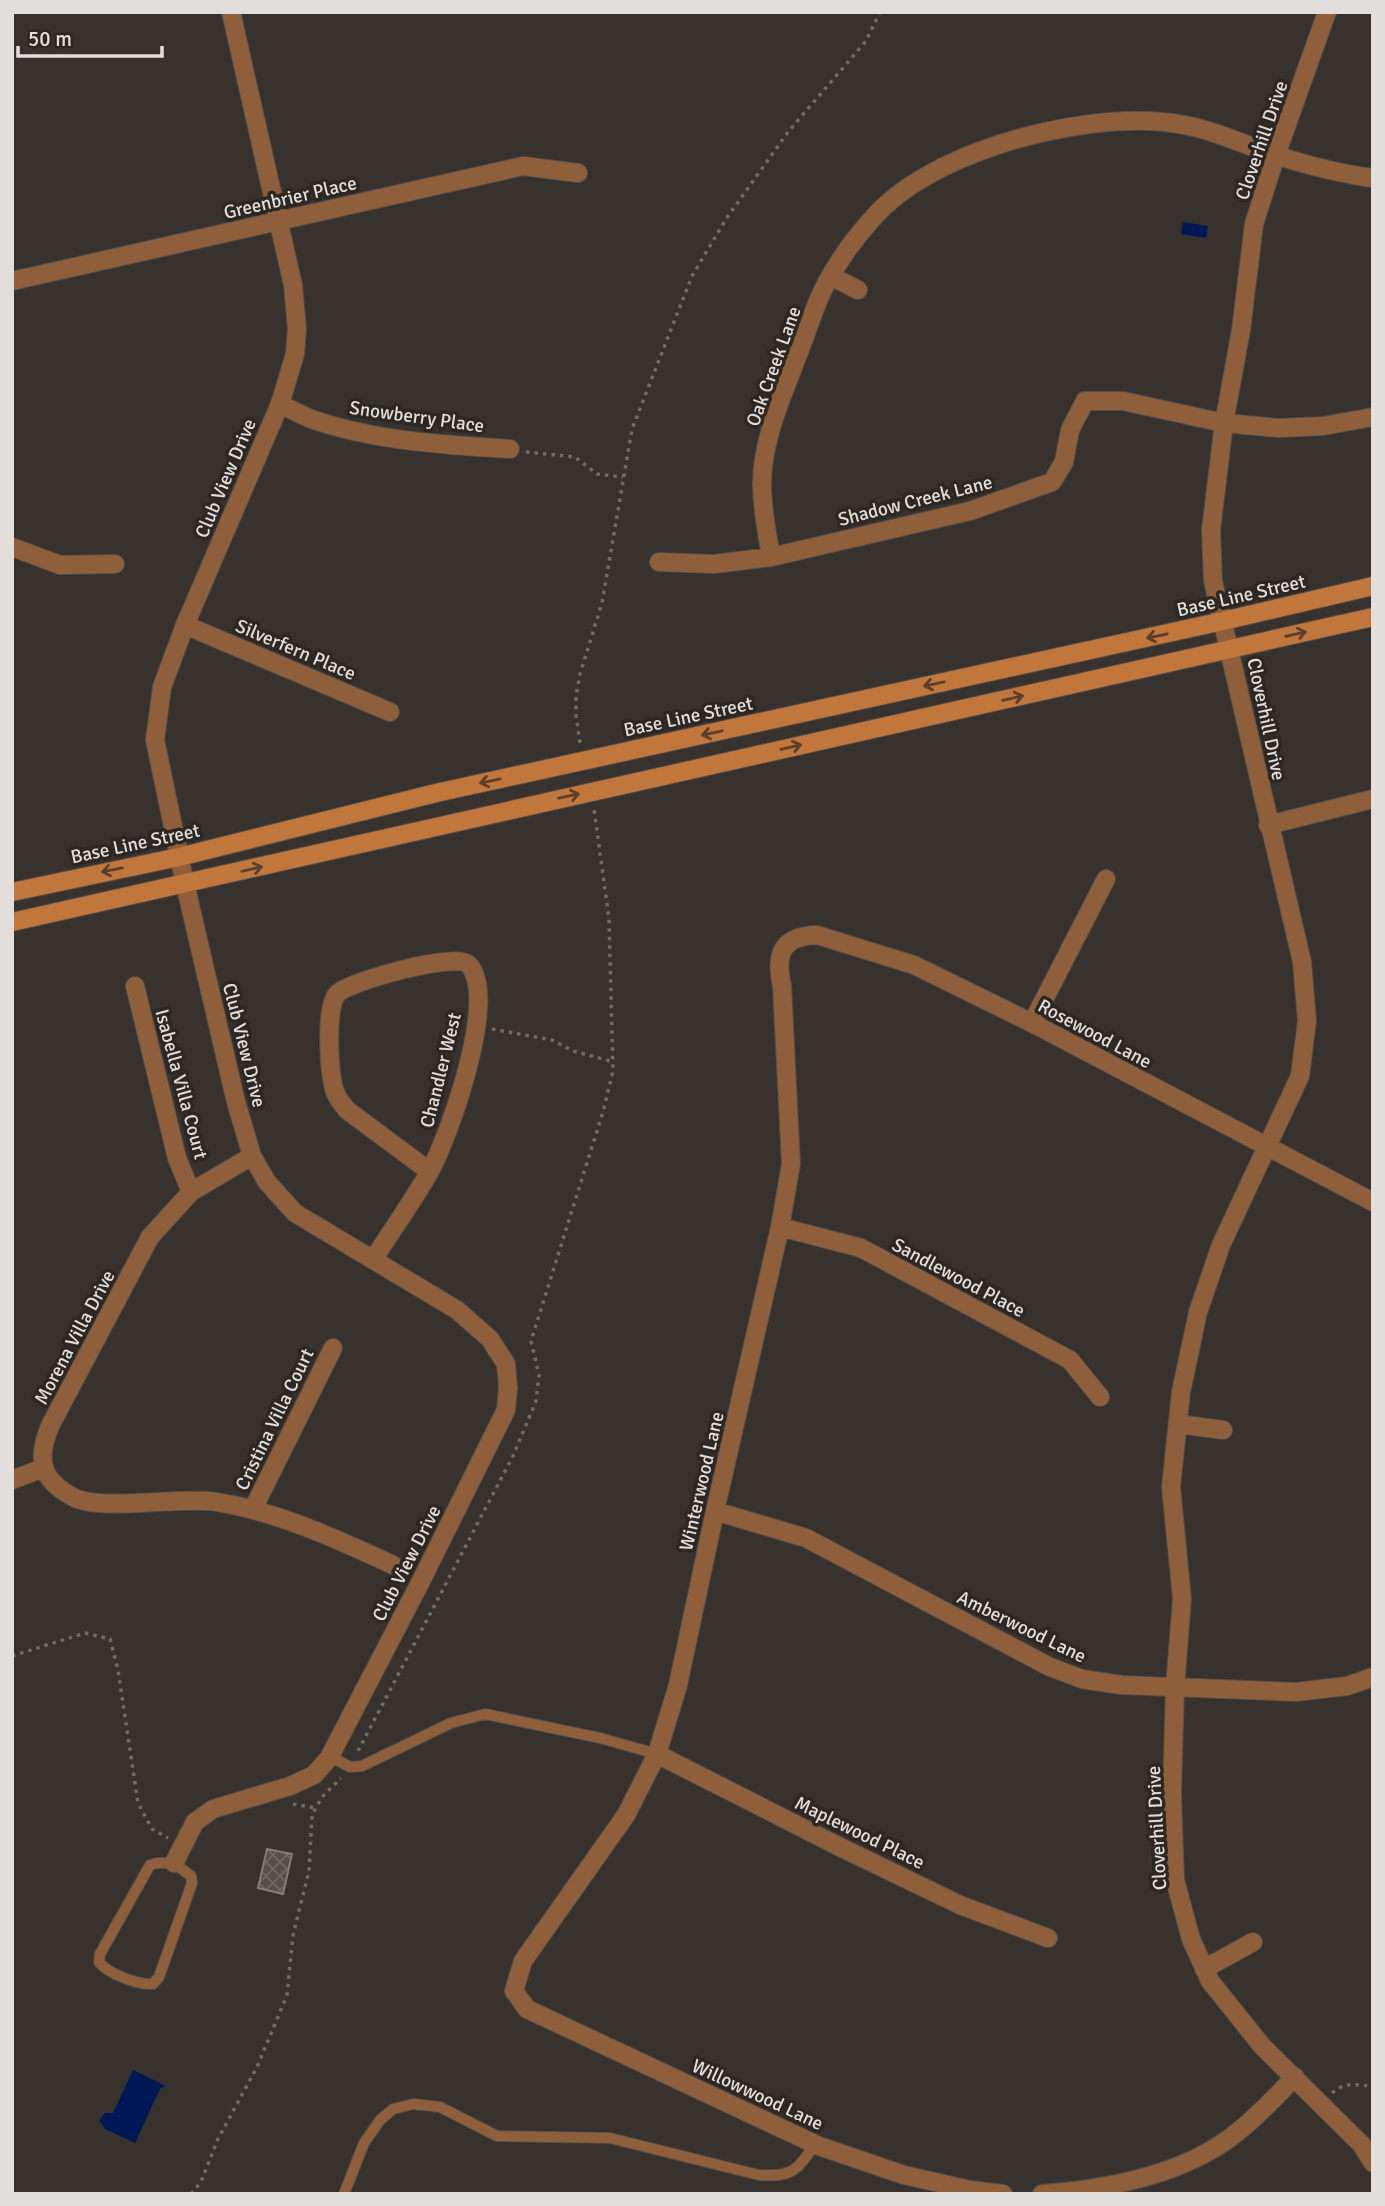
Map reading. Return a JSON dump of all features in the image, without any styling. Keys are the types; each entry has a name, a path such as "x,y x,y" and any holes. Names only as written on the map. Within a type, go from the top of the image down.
{"main road":[{"name":"Base Line Street","path":"12,892 179,857 436,793 1373,586"},
{"path":"12,922 1373,617"}],"street":[{"name":"Club View Drive","path":"174,1863 195,1822 213,1809 290,1786 314,1775 330,1756 506,1410 508,1388 506,1364 490,1339 457,1310 295,1213 267,1182 252,1156 236,1102 185,884 155,740 162,687 185,625 280,404 295,354 297,329 293,285 231,12"},
{"name":"Cloverhill Drive","path":"1327,12 1276,155 1255,225 1241,330 1224,423 1211,530 1213,581 1302,962 1307,1021 1300,1076 1222,1245 1198,1312 1181,1392 1171,1487 1182,1599 1175,1687 1172,1794 1175,1880 1191,1939 1210,1982 1262,2046 1362,2145 1373,2163"},
{"name":"Oak Creek Lane","path":"771,557 764,519 762,482 769,436 831,276 873,217 905,190 966,157 1025,137 1118,122 1189,124 1276,155"},
{"path":"1276,155 1349,175 1373,178"},
{"name":"Greenbrier Place","path":"12,281 523,166 578,173"},
{"path":"831,276 858,290"},
{"name":"Shadow Creek Lane","path":"659,562 715,564 771,557 970,511 1052,482 1064,462 1070,430 1084,401 1123,401 1224,423 1279,428 1323,426 1373,417"},
{"name":"Snowberry Place","path":"280,404 314,420 381,436 447,445 510,449"},
{"path":"12,547 61,565 115,564"},
{"name":"Silverfern Place","path":"185,625 390,712"},
{"path":"1268,824 1373,799"},
{"path":"1032,1023 1106,879"},
{"name":"Rosewood Lane","path":"789,942 802,936 817,935 914,965 1032,1023 1373,1202"},
{"name":"Winterwood Lane","path":"514,1991 523,1961 626,1815 657,1754 678,1685 780,1227 790,1164 782,986 778,967 780,954 789,942"},
{"name":"Chandler West","path":"373,1260 429,1171 449,1130 477,1026 476,983 473,971 462,960 439,962 363,980 345,987 336,995 328,1017 333,1079 338,1098 347,1110 429,1171"},
{"name":"Isabella Villa Court","path":"135,986 177,1158 191,1192"},
{"name":"Morena Villa Drive","path":"43,1468 42,1447 50,1426 150,1237 191,1192 252,1156"},
{"name":"Sandlewood Place","path":"780,1227 861,1248 1070,1360 1100,1397"},
{"name":"Cristina Villa Court","path":"253,1509 333,1348"},
{"path":"1178,1424 1223,1430"},
{"path":"12,1480 43,1468 60,1488 75,1499 99,1503 214,1501 253,1509 337,1539 393,1565"},
{"name":"Amberwood Lane","path":"715,1511 806,1538 1050,1667 1082,1679 1122,1685 1296,1692 1347,1686 1373,1677"},
{"name":"Maplewood Place","path":"657,1754 960,1905 1048,1938"},
{"path":"1204,1969 1254,1942"},
{"name":"Willowwood Lane","path":"514,1991 527,2009 815,2144 904,2175 1003,2194"},
{"path":"1042,2194 1067,2192 1161,2174 1198,2158 1240,2131 1295,2077"}],"lane":[{"path":"330,1756 350,1767 362,1766 451,1723 485,1714 600,1738 657,1754"},
{"path":"174,1863 191,1876 192,1883 159,1977 153,1984 144,1984 103,1968 99,1962 100,1954 150,1865 174,1863"},
{"path":"344,2194 364,2143 380,2120 393,2109 413,2104 440,2107 497,2136 610,2138 759,2175 780,2176 790,2173 800,2167 815,2144"}],"path":[{"path":"581,750 576,696 602,603 632,429 692,276 742,197 788,132 866,41 880,12"},
{"path":"510,449 575,457 597,474 623,477"},
{"path":"477,1026 552,1040 573,1051 614,1062"},
{"path":"12,1656 86,1633 110,1639 118,1670 138,1803 152,1829 183,1846"},
{"path":"292,1803 316,1808"},
{"path":"1321,2103 1336,2089 1354,2084 1373,2087"}],"shaded area":[{"path":"1183,222 1208,226 1206,238 1181,234"},
{"path":"133,2070 166,2086 160,2089 135,2143 105,2129 99,2120 105,2113 113,2113"}],"building":[{"path":"267,1849 292,1854 283,1894 258,1888"}]}
